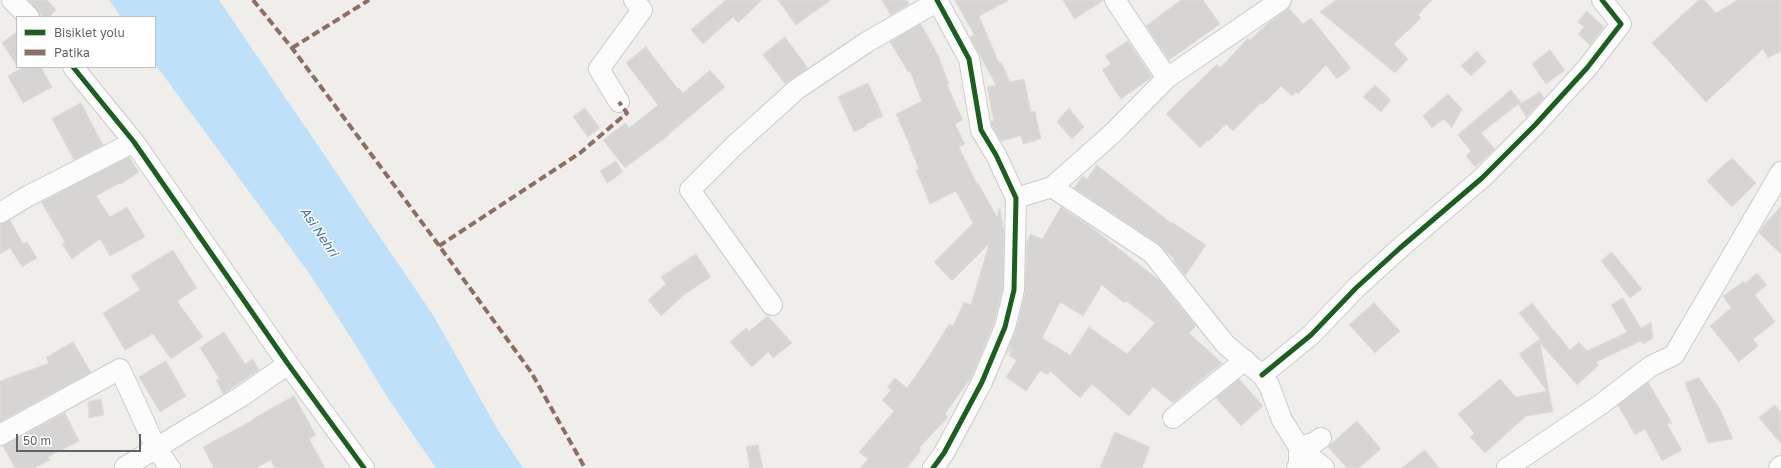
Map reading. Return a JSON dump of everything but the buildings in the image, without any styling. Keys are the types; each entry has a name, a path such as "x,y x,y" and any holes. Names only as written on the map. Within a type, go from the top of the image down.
{"street":[{"path":"12,0 28,16"},
{"path":"619,102 599,69 642,10 634,0"},
{"path":"1115,0 1167,78"},
{"path":"1016,198 1052,187 1113,133 1167,78 1281,0"},
{"path":"1262,375 1310,335 1356,288 1400,248 1482,178 1535,125 1587,68 1622,24 1602,0"},
{"path":"772,305 690,190 735,145 797,89 867,42 937,1 969,59 981,130 996,155 1016,198 1014,290 1005,327 982,382 944,454 933,468"},
{"path":"74,68 134,142 288,364 364,468"},
{"path":"0,213 28,196 134,142"},
{"path":"1507,468 1600,405 1651,366 1674,356 1781,172"},
{"path":"1052,187 1152,254 1226,345 1262,375 1269,385 1282,420 1299,447 1324,468"},
{"path":"1173,418 1245,360"},
{"path":"124,467 242,396 288,364"},
{"path":"0,435 120,369 156,448 170,468"},
{"path":"1299,447 1314,443 1320,438"},
{"path":"1297,468 1299,464 1299,447"}],"water":[{"name":"Asi Nehri","path":"109,0 219,0 433,315 498,430 523,468 436,468 388,398 309,273 156,65 156,16 120,16"}],"marked path":[{"path":"253,0 292,48 531,372 585,468"},
{"path":"292,48 369,0"},
{"path":"439,246 580,153 627,113 619,102"}],"cycle path":[{"path":"933,468 944,453 982,382 1005,327 1014,290 1016,198 996,155 981,130 969,59 937,0"},
{"path":"1262,375 1311,335 1356,288 1482,178 1535,125 1587,68 1621,24 1602,0"},
{"path":"74,68 134,142 288,364 364,468"}]}
